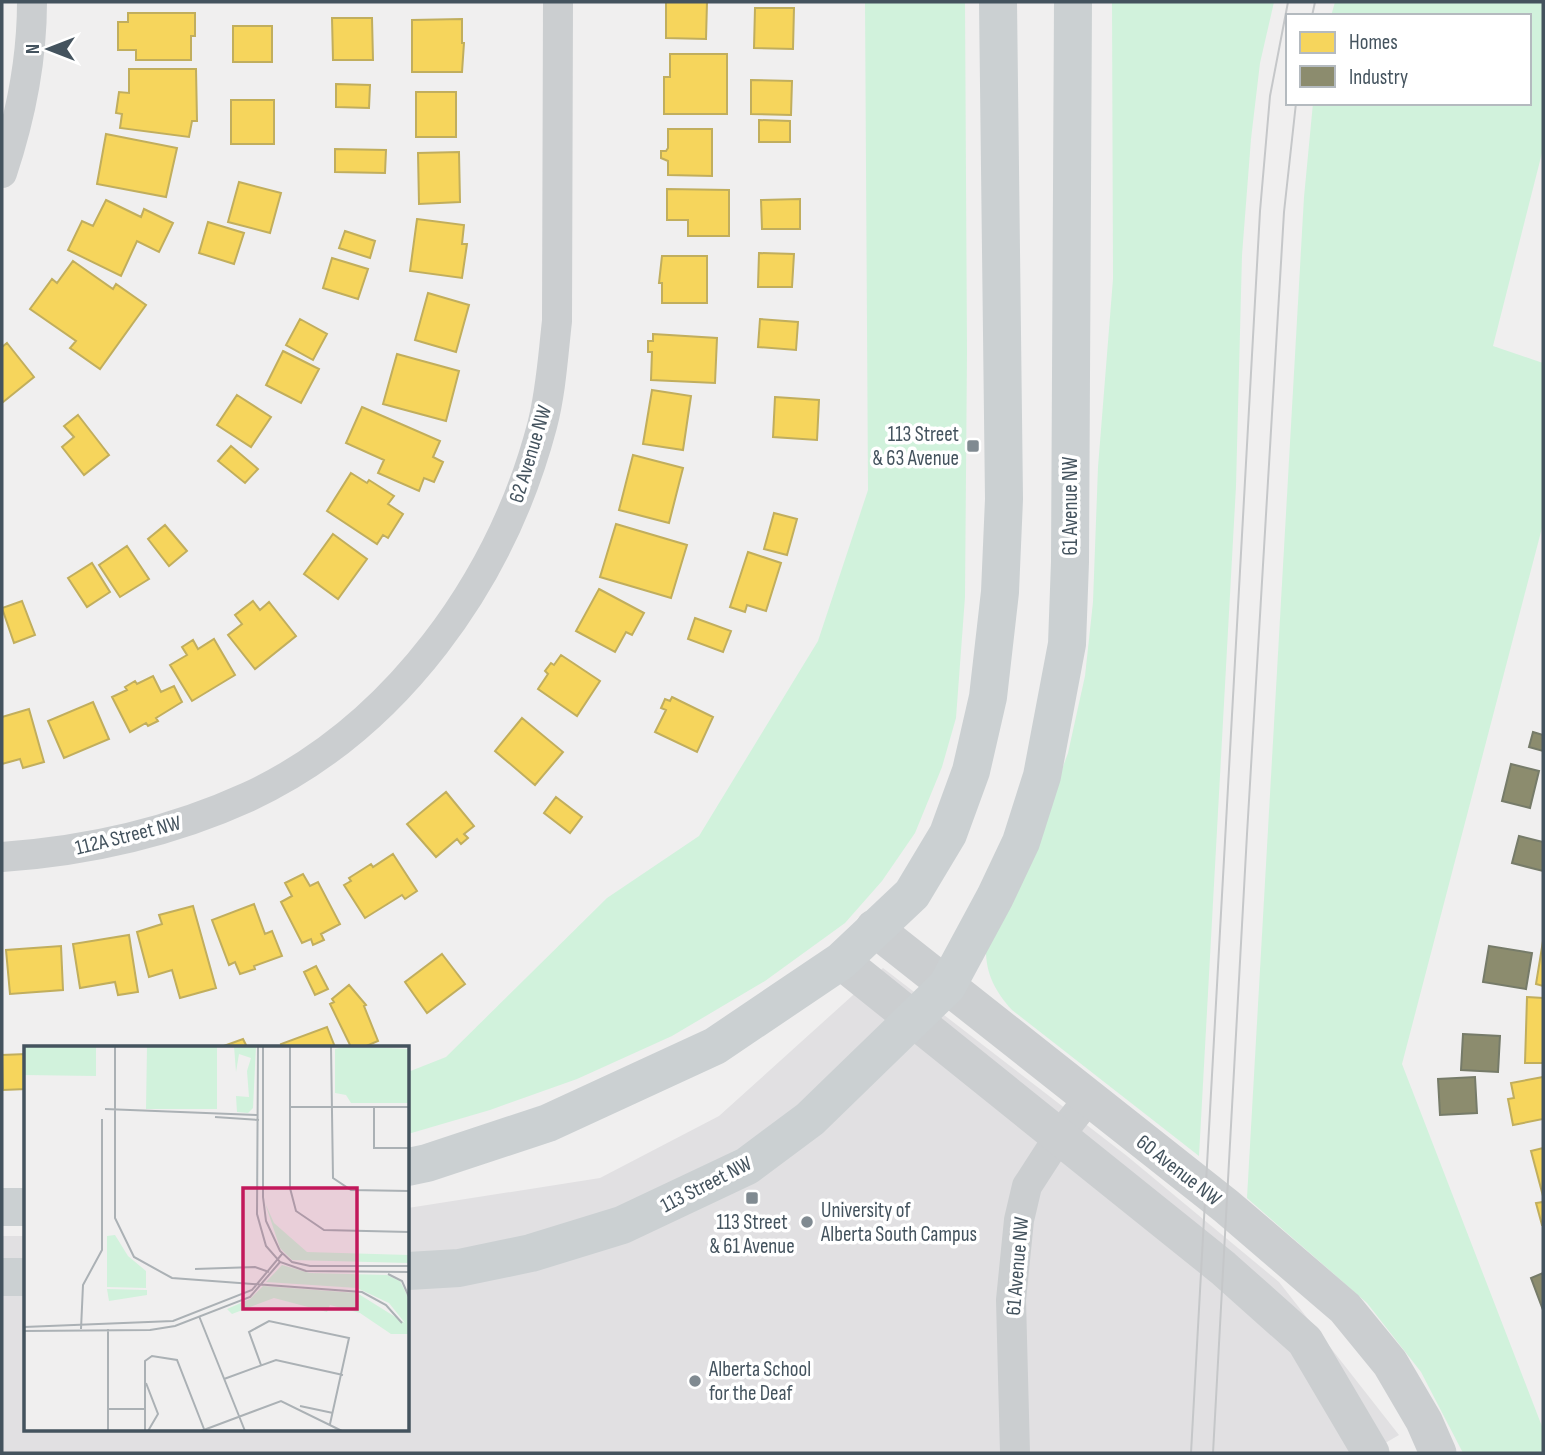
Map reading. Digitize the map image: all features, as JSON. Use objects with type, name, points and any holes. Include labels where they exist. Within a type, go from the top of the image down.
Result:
[{"type":"main road","points":[[410,1166],[548,1123],[715,1046],[841,961],[912,894],[948,834],[971,771],[988,697],[1000,592],[1004,499],[998,2]]},
{"type":"main road","name":"61 Avenue NW","points":[[947,986],[1021,842],[1042,776],[1067,644],[1070,562],[1073,2]]},
{"type":"main road","name":"113 Street NW","points":[[410,1271],[459,1268],[531,1253],[622,1225],[747,1166],[810,1119],[947,986]]},
{"type":"main road","points":[[2,1207],[24,1207]]},
{"type":"main road","points":[[2,1277],[24,1277]]},
{"type":"street","points":[[2,173],[27,78],[32,2]]},
{"type":"street","name":"62 Avenue NW","points":[[250,796],[289,774],[360,722],[427,654],[486,568],[518,498],[542,424],[552,373],[557,321],[558,2]]},
{"type":"street","name":"112A Street NW","points":[[2,857],[86,848],[131,838],[172,827],[250,796]]},
{"type":"street","name":"60 Avenue NW","points":[[874,928],[1226,1206],[1345,1308],[1390,1363],[1424,1421],[1438,1453]]},
{"type":"street","points":[[841,961],[1060,1135],[1223,1268],[1306,1340],[1371,1453]]},
{"type":"street","name":"61 Avenue NW","points":[[1014,1453],[1011,1300],[1019,1220],[1027,1186],[1060,1135],[1089,1098]]},
{"type":"shaded area","name":"University of Alberta South Campus","points":[[883,968],[1127,1156],[1279,1282],[1399,1435],[1368,1453],[2,1453],[2,1236],[24,1236],[24,1430],[410,1430],[410,1208],[600,1178],[719,1116]]},
{"type":"green space","points":[[865,2],[965,2],[965,597],[956,718],[942,767],[915,833],[882,881],[845,923],[765,981],[672,1036],[577,1079],[490,1110],[410,1133],[410,1071],[446,1057],[607,898],[699,836],[818,641],[868,490]]},
{"type":"green space","points":[[1112,2],[1274,2],[1260,63],[1242,255],[1236,486],[1199,1156],[1012,1010],[992,981],[986,956],[986,946],[1037,837],[1068,753],[1085,676],[1093,602],[1098,467],[1113,279]]},
{"type":"green space","points":[[1335,2],[1543,2],[1543,149],[1493,346],[1543,363],[1543,524],[1402,1064],[1543,1429],[1543,1453],[1463,1453],[1421,1372],[1367,1303],[1247,1198],[1304,197],[1313,105],[1531,105],[1531,14],[1332,14]]},
{"type":"building: Homes","points":[[666,2],[707,2],[706,39],[666,38]]},
{"type":"building: Homes","points":[[755,8],[794,8],[793,49],[754,48]]},
{"type":"building: Homes","points":[[128,13],[195,13],[191,60],[136,60],[136,50],[118,50],[118,22],[128,22]]},
{"type":"building: Homes","points":[[332,18],[372,18],[373,60],[333,60]]},
{"type":"building: Homes","points":[[462,19],[462,72],[412,72],[412,20]]},
{"type":"building: Homes","points":[[233,26],[272,26],[272,62],[233,62]]},
{"type":"building: Homes","points":[[670,54],[727,54],[727,114],[664,114],[664,77],[670,77]]},
{"type":"building: Homes","points":[[129,69],[196,69],[197,121],[192,121],[189,137],[120,128],[122,114],[116,113],[119,92],[129,93]]},
{"type":"building: Homes","points":[[751,80],[792,81],[791,115],[751,114]]},
{"type":"building: Homes","points":[[336,84],[370,85],[369,108],[336,107]]},
{"type":"building: Homes","points":[[416,92],[456,92],[456,137],[416,137]]},
{"type":"building: Homes","points":[[231,100],[274,100],[274,144],[231,144]]},
{"type":"building: Homes","points":[[759,120],[790,121],[790,142],[759,142]]},
{"type":"building: Homes","points":[[668,129],[712,129],[712,176],[668,175],[668,161],[661,158],[661,151],[668,148]]},
{"type":"building: Homes","points":[[106,134],[177,148],[166,197],[97,184]]},
{"type":"building: Homes","points":[[335,149],[386,150],[385,173],[335,172]]},
{"type":"building: Homes","points":[[459,152],[460,202],[419,204],[418,153]]},
{"type":"building: Homes","points":[[239,182],[281,193],[270,233],[228,222]]},
{"type":"building: Homes","points":[[667,189],[729,190],[729,236],[688,236],[688,220],[667,220]]},
{"type":"building: Homes","points":[[800,199],[800,229],[762,229],[761,200]]},
{"type":"building: Homes","points":[[106,200],[141,217],[144,209],[173,223],[159,252],[137,241],[121,276],[68,250],[82,221],[93,226]]},
{"type":"building: Homes","points":[[417,219],[464,225],[462,244],[467,244],[462,278],[410,271]]},
{"type":"building: Homes","points":[[208,222],[244,233],[234,264],[199,253]]},
{"type":"building: Homes","points":[[345,231],[375,241],[370,258],[339,248]]},
{"type":"building: Homes","points":[[759,253],[794,254],[792,287],[758,287]]},
{"type":"building: Homes","points":[[662,256],[707,256],[707,303],[662,303],[662,283],[659,283]]},
{"type":"building: Homes","points":[[332,258],[368,269],[358,299],[323,288]]},
{"type":"building: Homes","points":[[73,261],[113,289],[116,284],[146,305],[100,369],[70,348],[76,341],[30,309],[52,279],[57,283]]},
{"type":"building: Homes","points":[[428,293],[469,305],[456,352],[415,340]]},
{"type":"building: Homes","points":[[300,319],[327,334],[313,360],[286,345]]},
{"type":"building: Homes","points":[[760,319],[798,322],[796,350],[758,347]]},
{"type":"building: Homes","points":[[653,334],[717,338],[715,383],[651,380],[652,352],[648,352],[648,341],[653,341]]},
{"type":"building: Homes","points":[[7,343],[34,377],[2,403],[2,347]]},
{"type":"building: Homes","points":[[283,351],[319,369],[301,403],[266,385]]},
{"type":"building: Homes","points":[[397,354],[459,371],[446,421],[383,404]]},
{"type":"building: Homes","points":[[652,390],[691,396],[683,450],[643,444]]},
{"type":"building: Homes","points":[[237,395],[271,417],[251,447],[217,425]]},
{"type":"building: Homes","points":[[775,397],[819,400],[817,440],[773,437]]},
{"type":"building: Homes","points":[[362,407],[440,441],[433,457],[443,462],[434,482],[424,478],[419,491],[378,473],[384,460],[346,443]]},
{"type":"building: Homes","points":[[78,415],[109,455],[84,475],[62,447],[74,437],[64,426]]},
{"type":"building: Homes","points":[[231,446],[258,469],[245,483],[218,461]]},
{"type":"building: Homes","points":[[633,455],[683,468],[669,523],[619,510]]},
{"type":"building: Homes","points":[[351,473],[367,483],[369,480],[394,496],[388,504],[403,514],[388,538],[383,535],[377,544],[327,511]]},
{"type":"building: Homes","points":[[774,513],[797,519],[787,555],[764,549]]},
{"type":"building: Homes","points":[[616,524],[687,545],[671,598],[600,577]]},
{"type":"building: Homes","points":[[165,525],[187,551],[169,566],[148,539]]},
{"type":"building: Homes","points":[[333,534],[367,559],[338,599],[304,574]]},
{"type":"building: Homes","points":[[127,546],[149,579],[120,597],[99,565]]},
{"type":"building: Homes","points":[[748,552],[781,563],[766,611],[747,605],[745,612],[730,607]]},
{"type":"building: Homes","points":[[92,563],[110,592],[87,607],[68,578]]},
{"type":"building: Homes","points":[[599,589],[644,613],[632,635],[626,632],[615,652],[576,631]]},
{"type":"building: Homes","points":[[22,601],[35,635],[14,643],[2,608]]},
{"type":"building: Homes","points":[[253,601],[260,610],[269,602],[296,636],[255,669],[228,635],[242,624],[235,615]]},
{"type":"building: Homes","points":[[695,618],[731,631],[723,652],[688,639]]},
{"type":"building: Homes","points":[[214,639],[235,675],[192,701],[170,665],[187,655],[182,647],[193,640],[198,649]]},
{"type":"building: Homes","points":[[561,655],[600,681],[577,716],[538,689],[548,674],[545,671],[551,663],[554,665]]},
{"type":"building: Homes","points":[[153,676],[161,692],[174,686],[182,702],[156,718],[158,721],[148,726],[146,723],[130,732],[112,697],[127,690],[125,687],[135,681],[137,684]]},
{"type":"building: Homes","points":[[672,697],[713,717],[697,752],[655,732],[666,710],[661,708],[665,699],[670,701]]},
{"type":"building: Homes","points":[[93,702],[109,739],[64,758],[48,721]]},
{"type":"building: Homes","points":[[29,709],[44,762],[23,768],[20,759],[2,764],[2,717]]},
{"type":"building: Homes","points":[[522,718],[563,752],[535,785],[495,751]]},
{"type":"building: Homes","points":[[446,792],[474,826],[464,834],[468,838],[461,844],[457,839],[436,857],[407,824]]},
{"type":"building: Homes","points":[[556,797],[582,817],[570,833],[544,813]]},
{"type":"building: Homes","points":[[393,854],[417,891],[405,899],[402,895],[365,918],[344,885],[351,881],[349,878],[371,864],[373,867]]},
{"type":"building: Homes","points":[[303,874],[310,886],[318,882],[340,924],[321,934],[324,940],[313,945],[311,939],[302,943],[281,902],[292,896],[285,883]]},
{"type":"building: Homes","points":[[254,904],[265,934],[272,931],[282,956],[240,974],[235,962],[229,965],[212,920]]},
{"type":"building: Homes","points":[[193,906],[216,988],[180,998],[172,970],[149,977],[137,932],[162,924],[159,915]]},
{"type":"building: Homes","points":[[129,935],[138,992],[118,995],[115,982],[80,988],[73,944]]},
{"type":"building: Homes","points":[[1543,941],[1543,986],[1536,984]]},
{"type":"building: Homes","points":[[61,946],[63,990],[10,994],[6,950]]},
{"type":"building: Homes","points":[[442,954],[465,984],[427,1013],[405,982]]},
{"type":"building: Homes","points":[[316,966],[328,989],[315,995],[304,972]]},
{"type":"building: Homes","points":[[349,985],[366,1005],[364,1006],[378,1041],[366,1046],[351,1046],[330,1004],[334,1002],[332,999]]},
{"type":"building: Homes","points":[[1527,997],[1543,998],[1543,1063],[1525,1063]]},
{"type":"building: Homes","points":[[327,1027],[335,1046],[282,1046],[281,1044]]},
{"type":"building: Homes","points":[[243,1039],[246,1046],[224,1046]]},
{"type":"building: Homes","points":[[24,1054],[24,1089],[3,1090],[2,1055]]},
{"type":"building: Homes","points":[[1543,1077],[1543,1119],[1513,1125],[1508,1099],[1514,1098],[1511,1083]]},
{"type":"building: Homes","points":[[1543,1148],[1543,1196],[1531,1151]]},
{"type":"building: Homes","points":[[1543,1202],[1543,1225],[1542,1225],[1536,1203]]},
{"type":"building: Industry","points":[[1533,732],[1543,735],[1543,751],[1529,747]]},
{"type":"building: Industry","points":[[1511,764],[1539,771],[1530,808],[1502,801]]},
{"type":"building: Industry","points":[[1519,836],[1543,842],[1543,871],[1512,863]]},
{"type":"building: Industry","points":[[1489,946],[1532,953],[1526,989],[1483,982]]},
{"type":"building: Industry","points":[[1463,1034],[1500,1036],[1498,1072],[1461,1070]]},
{"type":"building: Industry","points":[[1475,1077],[1477,1113],[1440,1115],[1438,1079]]},
{"type":"building: Industry","points":[[1543,1273],[1543,1310],[1531,1278]]},
{"type":"tram line","points":[[1191,1453],[1260,211],[1270,96],[1288,2]]},
{"type":"tram line","points":[[1312,14],[1315,2]]},
{"type":"tram line","points":[[1213,1453],[1284,212],[1296,105]]},
{"type":"place","name":"113 Street & 63 Avenue","points":[[973,446]]},
{"type":"place","name":"113 Street & 61 Avenue","points":[[752,1198]]},
{"type":"place","name":"University of Alberta South Campus","points":[[807,1222]]},
{"type":"place","name":"Alberta School for the Deaf","points":[[695,1381]]}]
